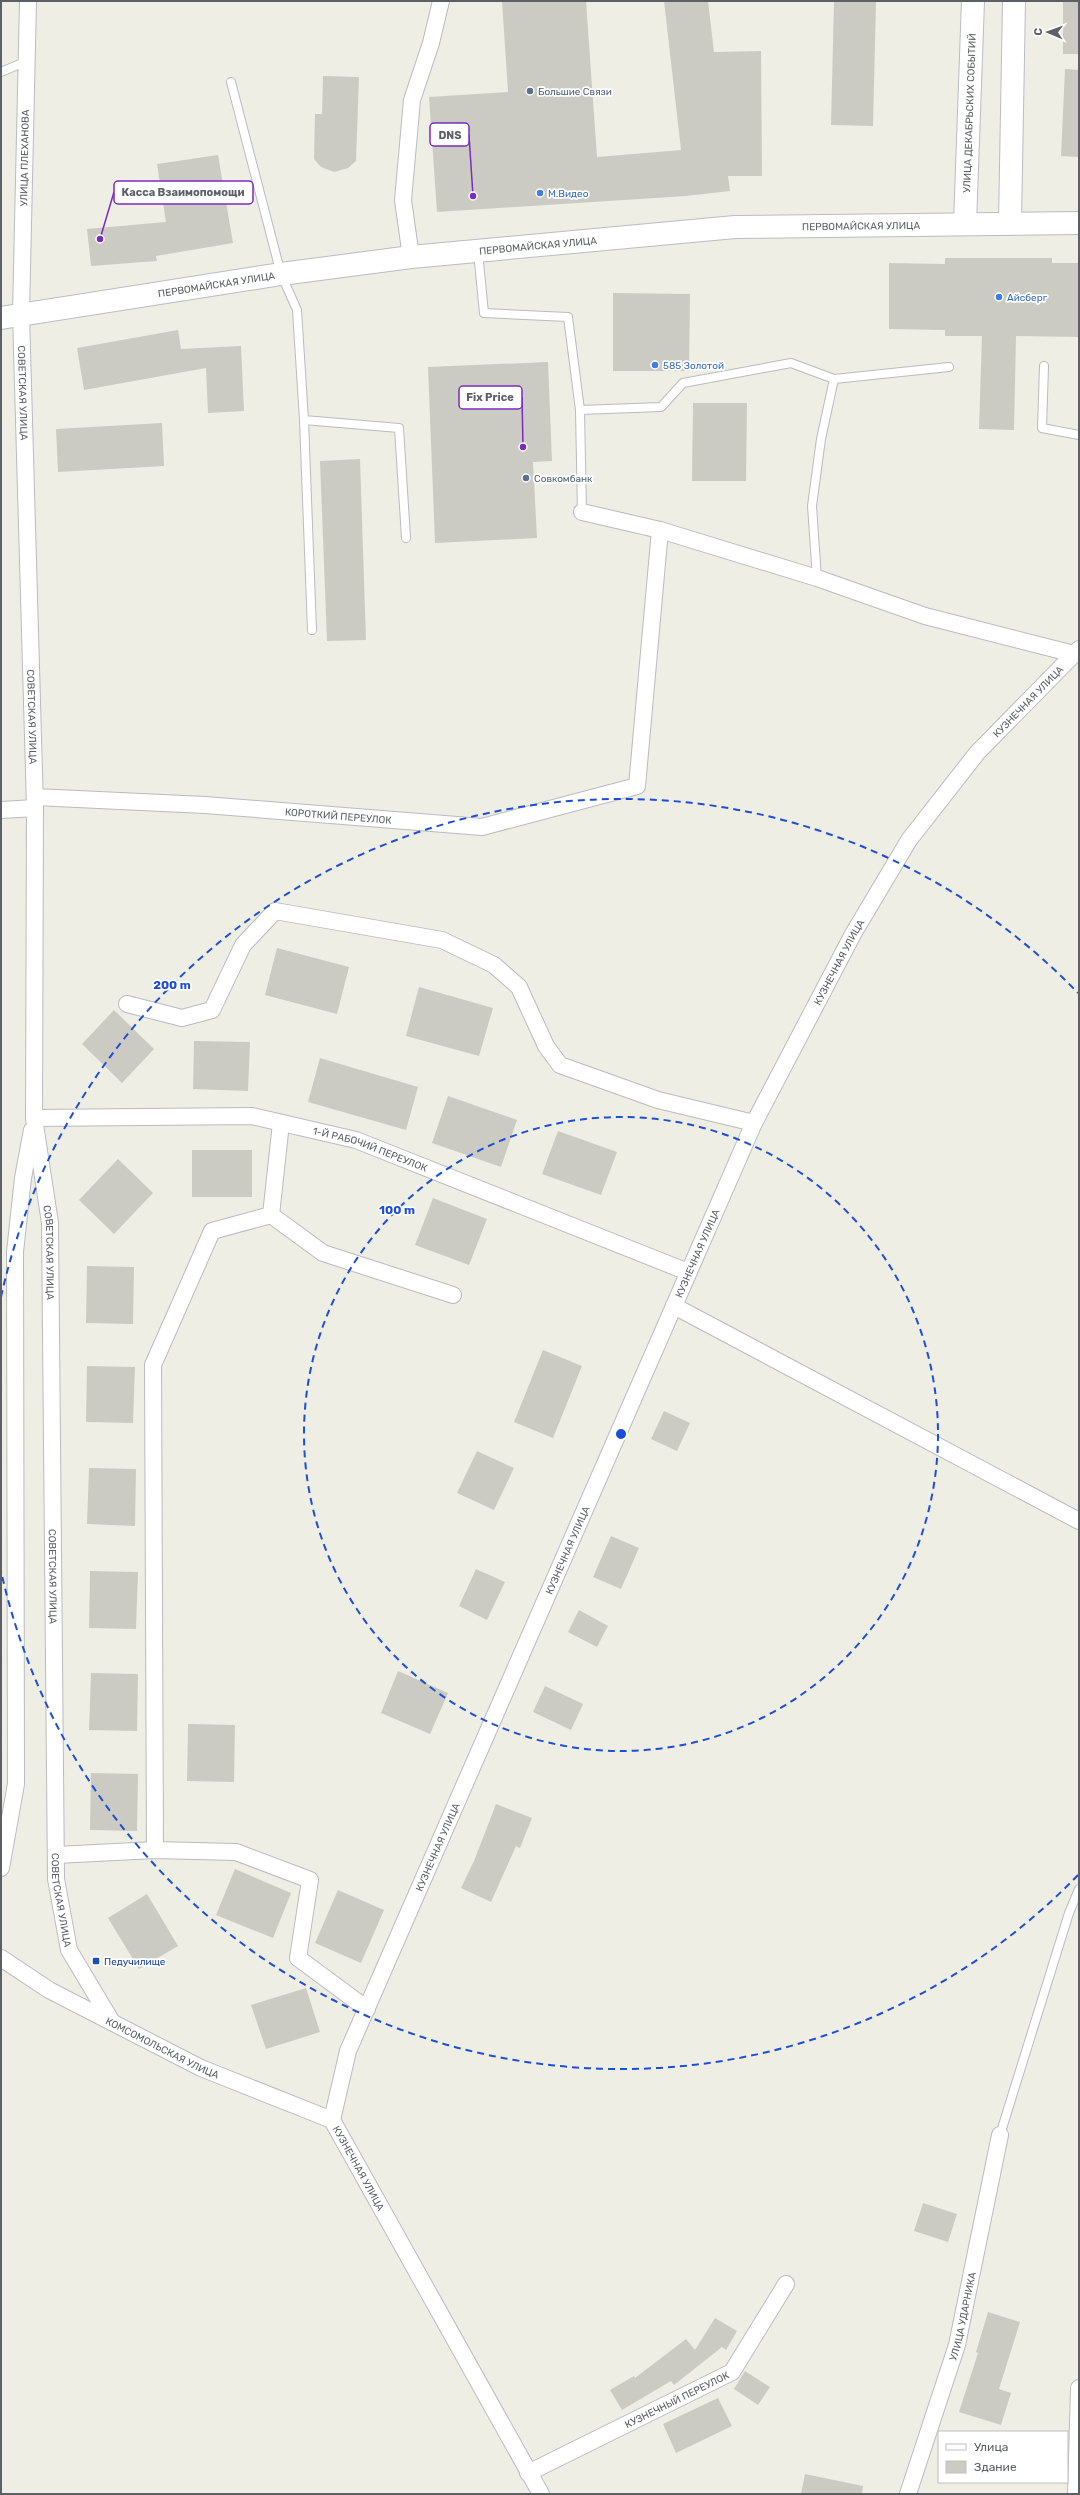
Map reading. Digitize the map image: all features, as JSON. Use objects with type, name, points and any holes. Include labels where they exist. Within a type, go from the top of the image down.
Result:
[{"type":"main road","name":"УЛИЦА ДЕКАБРЬСКИХ СОБЫТИЙ","points":[[965,224],[973,1]]},
{"type":"main road","points":[[1010,222],[1014,1]]},
{"type":"main road","name":"ПЕРВОМАЙСКАЯ УЛИЦА","points":[[11,316],[281,274],[411,257],[735,227],[1010,222],[1079,223]]},
{"type":"street","name":"УЛИЦА ПЛЕХАНОВА","points":[[11,316],[27,61],[28,1]]},
{"type":"street","points":[[411,257],[403,200],[412,100],[431,43],[441,1]]},
{"type":"street","name":"СОВЕТСКАЯ УЛИЦА","points":[[11,316],[35,802],[34,1118],[50,1223],[56,1879],[69,1950],[112,2022]]},
{"type":"street","points":[[582,512],[660,530],[817,578],[925,616],[1077,651]]},
{"type":"street","name":"КОРОТКИЙ ПЕРЕУЛОК","points":[[1,810],[35,802],[206,805],[482,827],[637,786],[660,530]]},
{"type":"street","name":"КУЗНЕЧНАЯ УЛИЦА","points":[[541,2494],[332,2120],[348,2051],[754,1123],[853,934],[909,840],[977,753],[1077,651]]},
{"type":"street","points":[[128,1004],[182,1018],[212,1010],[243,945],[275,911],[442,940],[494,965],[519,987],[546,1046],[560,1065],[658,1100],[754,1123]]},
{"type":"street","name":"1-Й РАБОЧИЙ ПЕРЕУЛОК","points":[[34,1118],[252,1116],[356,1140],[688,1272]]},
{"type":"street","name":"СОВЕТСКАЯ УЛИЦА","points":[[1,1868],[16,1784],[14,1252],[23,1178],[34,1118]]},
{"type":"street","points":[[271,1215],[281,1123]]},
{"type":"street","points":[[271,1215],[323,1253],[453,1295]]},
{"type":"street","points":[[155,1850],[153,1365],[212,1231],[271,1215]]},
{"type":"street","points":[[674,1306],[1079,1521]]},
{"type":"street","points":[[56,1855],[155,1850],[236,1852],[310,1880],[298,1958],[367,2009]]},
{"type":"street","name":"КОМСОМОЛЬСКАЯ УЛИЦА","points":[[1,1958],[49,1990],[201,2068],[332,2120]]},
{"type":"street","name":"УЛИЦА УДАРНИКА","points":[[908,2494],[957,2345],[1000,2135]]},
{"type":"street","name":"КУЗНЕЧНЫЙ ПЕРЕУЛОК","points":[[528,2473],[732,2372],[786,2284]]},
{"type":"street","points":[[1076,2494],[1079,2388]]},
{"type":"lane","points":[[1,72],[27,61]]},
{"type":"lane","points":[[231,82],[281,274],[297,310],[304,420],[312,630]]},
{"type":"lane","points":[[478,251],[484,313],[568,317],[580,410],[582,512]]},
{"type":"lane","points":[[580,410],[661,407],[683,383],[790,363],[834,379],[949,367]]},
{"type":"lane","points":[[1044,366],[1042,428],[1079,435]]},
{"type":"lane","points":[[817,578],[812,506],[821,439],[834,379]]},
{"type":"lane","points":[[304,420],[399,428],[406,538]]},
{"type":"lane","points":[[1000,2135],[1069,1913],[1079,1890]]},
{"type":"building","points":[[502,1],[586,1],[597,157],[681,150],[664,1],[708,1],[714,52],[761,51],[762,176],[728,176],[730,191],[686,196],[437,212],[429,97],[508,92]]},
{"type":"building","points":[[834,1],[876,1],[873,126],[831,125]]},
{"type":"building","points":[[1063,1],[1079,1],[1079,54],[1063,54]]},
{"type":"building","points":[[1065,69],[1079,70],[1079,157],[1061,156]]},
{"type":"building","points":[[323,76],[359,77],[356,161],[348,168],[334,172],[321,167],[314,159],[315,114],[322,114]]},
{"type":"building","points":[[218,155],[233,243],[156,256],[157,261],[91,266],[87,229],[166,222],[157,164]]},
{"type":"building","points":[[945,258],[1052,258],[1052,263],[1079,263],[1079,337],[1016,336],[1014,430],[979,429],[982,336],[945,336],[945,330],[889,329],[889,263],[945,264]]},
{"type":"building","points":[[613,293],[690,294],[689,371],[613,371]]},
{"type":"building","points":[[178,330],[181,349],[241,346],[244,411],[208,413],[206,368],[84,390],[77,348]]},
{"type":"building","points":[[548,362],[552,461],[533,462],[537,538],[435,543],[428,367]]},
{"type":"building","points":[[693,403],[747,403],[746,481],[692,481]]},
{"type":"building","points":[[162,423],[164,466],[58,472],[56,429]]},
{"type":"building","points":[[360,459],[366,640],[327,641],[320,461]]},
{"type":"building","points":[[277,948],[349,967],[337,1014],[265,995]]},
{"type":"building","points":[[419,987],[493,1008],[479,1056],[406,1036]]},
{"type":"building","points":[[114,1010],[154,1049],[122,1083],[82,1044]]},
{"type":"building","points":[[194,1041],[250,1042],[248,1091],[193,1089]]},
{"type":"building","points":[[320,1058],[418,1087],[406,1130],[308,1102]]},
{"type":"building","points":[[448,1096],[517,1120],[501,1167],[432,1143]]},
{"type":"building","points":[[558,1131],[617,1152],[601,1195],[542,1174]]},
{"type":"building","points":[[192,1150],[252,1150],[252,1197],[192,1197]]},
{"type":"building","points":[[118,1159],[153,1193],[114,1234],[79,1200]]},
{"type":"building","points":[[433,1198],[487,1219],[469,1265],[415,1245]]},
{"type":"building","points":[[87,1266],[134,1267],[133,1324],[86,1323]]},
{"type":"building","points":[[543,1350],[582,1366],[553,1438],[514,1422]]},
{"type":"building","points":[[87,1366],[135,1367],[133,1423],[86,1422]]},
{"type":"building","points":[[664,1411],[690,1423],[677,1451],[651,1439]]},
{"type":"building","points":[[477,1451],[514,1468],[494,1510],[457,1493]]},
{"type":"building","points":[[89,1468],[136,1469],[135,1526],[87,1524]]},
{"type":"building","points":[[611,1536],[639,1548],[621,1589],[593,1577]]},
{"type":"building","points":[[476,1569],[505,1582],[487,1620],[459,1606]]},
{"type":"building","points":[[90,1571],[138,1572],[136,1629],[89,1628]]},
{"type":"building","points":[[579,1610],[608,1626],[597,1647],[568,1632]]},
{"type":"building","points":[[398,1671],[448,1693],[430,1734],[381,1713]]},
{"type":"building","points":[[91,1673],[138,1674],[137,1731],[89,1730]]},
{"type":"building","points":[[545,1686],[583,1704],[571,1730],[533,1712]]},
{"type":"building","points":[[188,1724],[235,1725],[234,1782],[187,1781]]},
{"type":"building","points":[[91,1773],[138,1774],[137,1831],[90,1830]]},
{"type":"building","points":[[496,1804],[532,1818],[520,1848],[516,1846],[491,1902],[461,1888],[474,1861]]},
{"type":"building","points":[[235,1869],[291,1893],[273,1938],[216,1915]]},
{"type":"building","points":[[338,1890],[384,1910],[361,1963],[315,1943]]},
{"type":"building","points":[[147,1894],[178,1946],[139,1969],[108,1918]]},
{"type":"building","points":[[306,1988],[320,2032],[266,2049],[251,2005]]},
{"type":"building","points":[[923,2203],[957,2214],[948,2242],[914,2231]]},
{"type":"building","points":[[988,2312],[1020,2322],[999,2389],[1011,2393],[1001,2425],[959,2412],[978,2353],[976,2352]]},
{"type":"building","points":[[715,2318],[737,2331],[726,2350],[722,2347],[674,2385],[671,2381],[622,2410],[610,2390],[634,2376],[635,2378],[686,2339],[695,2350]]},
{"type":"building","points":[[745,2371],[770,2387],[758,2405],[734,2389]]},
{"type":"building","points":[[718,2398],[732,2426],[676,2453],[663,2424]]},
{"type":"building","points":[[805,2474],[863,2486],[862,2494],[801,2494]]},
{"type":"place","name":"Большие Связи","points":[[530,91]]},
{"type":"place","name":"М.Видео","points":[[540,193]]},
{"type":"place","name":"DNS","points":[[473,196]]},
{"type":"place","name":"Касса Взаимопомощи","points":[[100,239]]},
{"type":"place","name":"Айсберг","points":[[999,297]]},
{"type":"place","name":"585 Золотой","points":[[655,365]]},
{"type":"place","name":"Fix Price","points":[[523,447]]},
{"type":"place","name":"Совкомбанк","points":[[526,478]]},
{"type":"place","name":"Педучилище","points":[[96,1961]]}]
